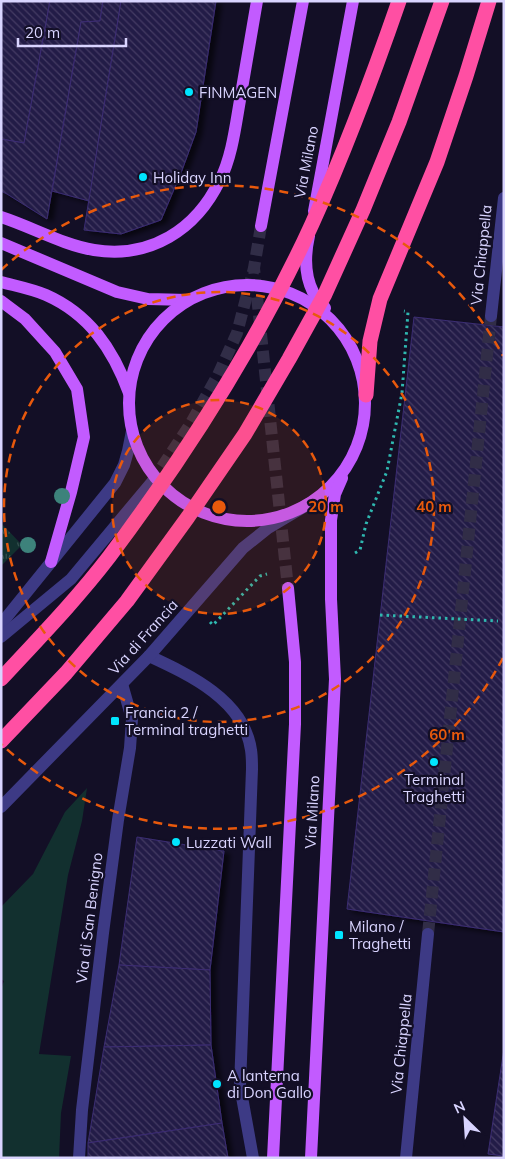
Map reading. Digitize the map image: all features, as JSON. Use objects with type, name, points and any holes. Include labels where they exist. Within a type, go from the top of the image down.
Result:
[{"type":"highway","points":[[1,679],[70,604],[108,558],[188,446],[238,365],[287,275],[318,210],[373,77],[399,1]]},
{"type":"highway","points":[[1,741],[66,673],[127,600],[188,517],[245,434],[325,294],[363,210],[399,122],[442,1]]},
{"type":"highway","points":[[366,395],[370,341],[380,299],[436,162],[466,76],[489,1]]},
{"type":"main road","points":[[1,217],[18,222],[69,244],[94,250],[118,252],[140,250],[166,240],[185,227],[205,206],[221,179],[232,144],[257,1]]},
{"type":"main road","points":[[261,226],[303,1]]},
{"type":"main road","name":"Via Milano","points":[[312,1158],[335,679],[331,599],[331,520],[335,494],[362,434],[366,395],[357,356],[313,292],[306,271],[307,249],[353,1]]},
{"type":"main road","points":[[1,243],[116,292],[148,300],[188,300],[228,286],[266,286],[304,298],[335,322]]},
{"type":"main road","points":[[1,282],[44,294],[66,305],[89,324],[107,346],[122,372],[129,393],[132,431],[147,466],[172,494],[206,514],[243,522],[281,516],[317,499],[345,470]]},
{"type":"main road","points":[[129,393],[138,356],[159,324],[188,300]]},
{"type":"main road","points":[[1,301],[25,319],[55,352],[77,389],[84,437],[51,562]]},
{"type":"main road","name":"Via Milano","points":[[274,1158],[295,724],[295,662],[288,588]]},
{"type":"street","name":"Via Chiappella","points":[[491,316],[504,198]]},
{"type":"street","points":[[1,624],[115,483],[124,465],[132,431]]},
{"type":"street","points":[[1,637],[71,579],[152,482]]},
{"type":"street","name":"Via di Francia","points":[[1,807],[149,656],[243,548],[268,528],[317,499]]},
{"type":"street","points":[[149,656],[177,669],[223,699],[236,714],[245,729],[251,749],[252,769],[240,1086],[253,1158]]},
{"type":"street","name":"Via di San Benigno","points":[[79,1158],[82,1110],[103,933],[130,748],[132,719],[122,684]]},
{"type":"street","name":"Via Chiappella","points":[[406,1158],[428,934]]},
{"type":"path","points":[[354,554],[360,550],[366,524],[387,471],[402,392],[408,312]]},
{"type":"path","points":[[213,625],[260,576]]},
{"type":"path","points":[[380,615],[498,621]]},
{"type":"green space","points":[[1,523],[22,545],[1,566]]},
{"type":"green space","points":[[87,788],[82,821],[68,875],[39,1054],[71,1056],[61,1113],[59,1158],[1,1158],[1,989],[4,981],[1,979],[1,907],[33,874],[65,812]]},
{"type":"building","points":[[1,1],[50,1],[24,143],[1,139]]},
{"type":"building","points":[[50,1],[103,1],[100,21],[81,22],[47,219],[1,191],[1,139],[24,143]]},
{"type":"building","points":[[103,1],[121,1],[89,201],[52,191],[81,22],[100,21]]},
{"type":"building","points":[[121,1],[216,1],[196,132],[181,173],[161,220],[121,234],[84,230]]},
{"type":"building","name":"Terminal Traghetti","points":[[414,317],[504,327],[504,932],[347,909]]},
{"type":"building","points":[[137,837],[224,851],[210,970],[119,965]]},
{"type":"building","points":[[119,965],[210,970],[211,1045],[104,1047]]},
{"type":"building","points":[[211,1045],[222,1123],[88,1143],[104,1047]]},
{"type":"building","points":[[504,1049],[504,1156],[488,1154]]},
{"type":"building","points":[[222,1123],[228,1158],[88,1158],[88,1143]]},
{"type":"tunnel","points":[[261,226],[254,268],[288,588]]},
{"type":"tunnel","points":[[152,482],[191,423],[218,375],[237,333],[254,268]]},
{"type":"tunnel","points":[[428,934],[491,316]]},
{"type":"place","name":"FINMAGEN","points":[[189,92]]},
{"type":"place","name":"Holiday Inn","points":[[143,177]]},
{"type":"place","name":"Francia 2 / Terminal traghetti","points":[[115,721]]},
{"type":"place","name":"Terminal Traghetti","points":[[434,762]]},
{"type":"place","name":"Luzzati Wall","points":[[176,842]]},
{"type":"place","name":"Milano / Traghetti","points":[[339,935]]},
{"type":"place","name":"A lanterna di Don Gallo","points":[[217,1084]]}]
